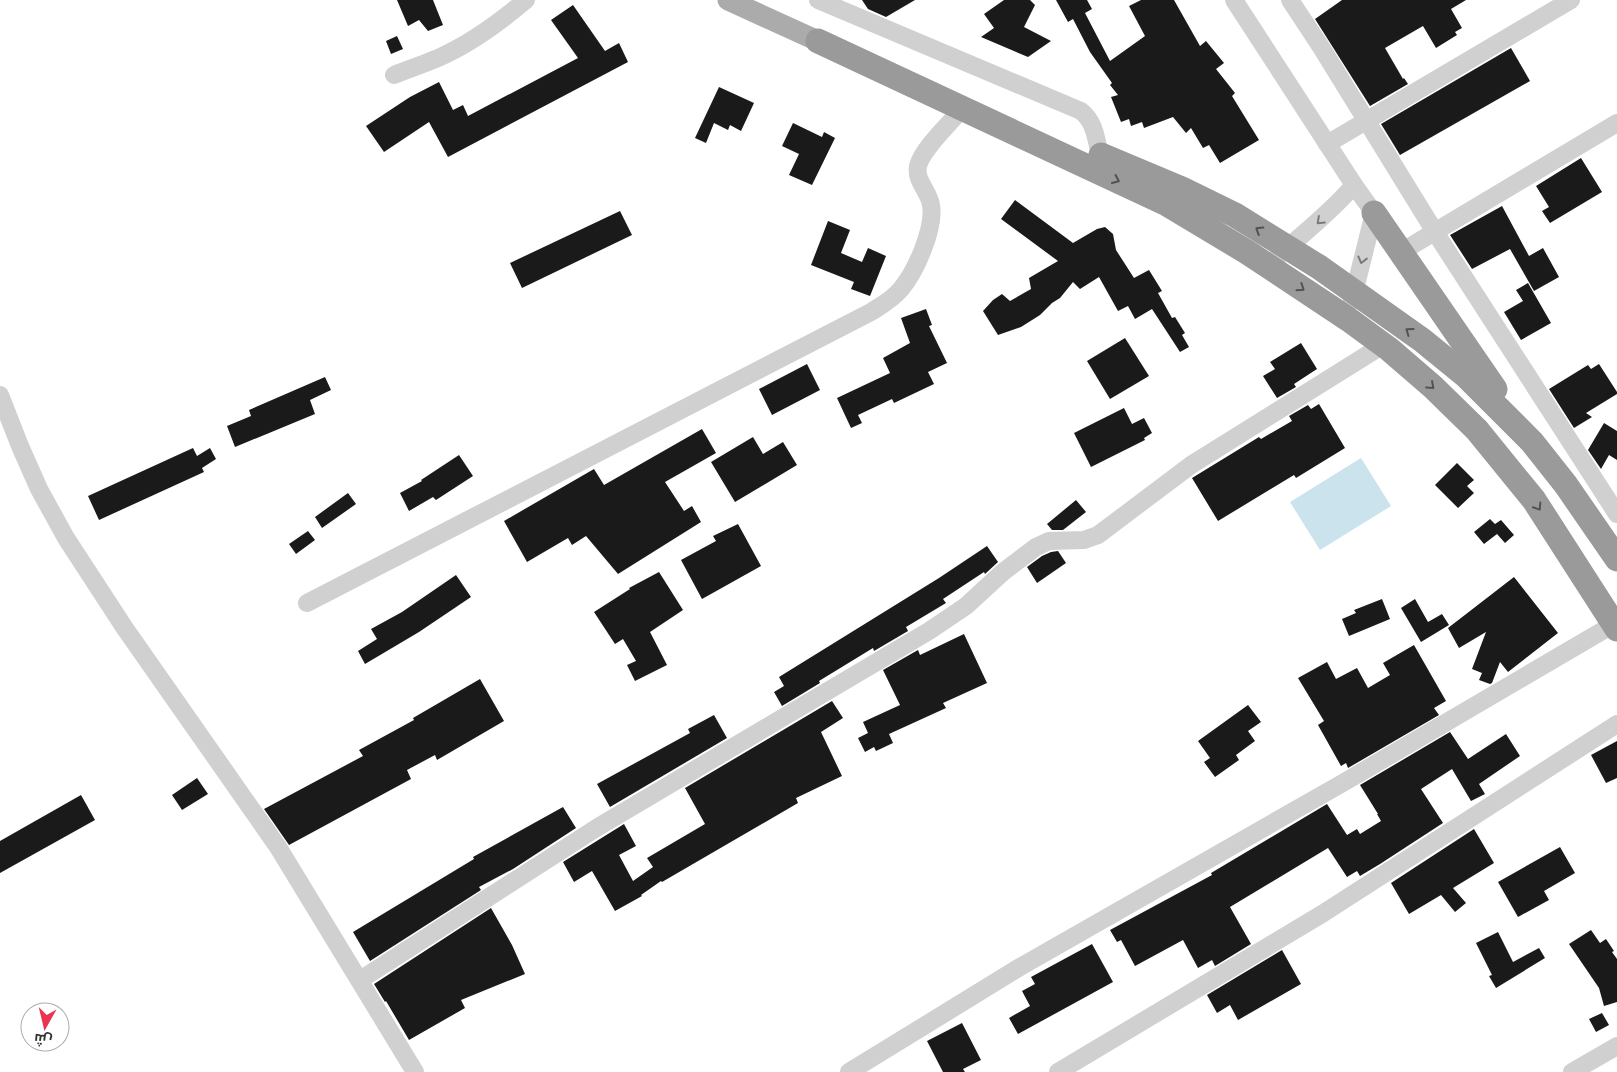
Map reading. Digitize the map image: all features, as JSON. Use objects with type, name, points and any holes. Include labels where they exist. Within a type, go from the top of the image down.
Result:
[{"type":"highway","points":[[818,41],[1167,204],[1247,252],[1348,319],[1383,345],[1433,387],[1477,430],[1534,500],[1615,626]]},
{"type":"highway","points":[[818,41],[1182,189],[1234,215],[1354,291],[1422,340],[1465,375],[1532,442]]},
{"type":"highway","points":[[1374,213],[1532,442],[1566,484],[1617,559]]},
{"type":"main road","points":[[728,0],[818,41]]},
{"type":"street","points":[[394,75],[438,58],[470,40],[509,14],[526,0]]},
{"type":"street","points":[[818,0],[1081,111],[1088,116],[1092,124],[1100,155]]},
{"type":"street","points":[[1234,0],[1374,213],[1348,319]]},
{"type":"street","points":[[1290,0],[1435,232],[1617,514]]},
{"type":"street","points":[[1327,144],[1571,0]]},
{"type":"street","points":[[307,603],[889,301],[901,289],[912,272],[927,237],[932,212],[931,202],[919,179],[919,164],[924,153],[962,109]]},
{"type":"street","points":[[1401,252],[1617,123]]},
{"type":"street","points":[[1268,266],[1320,221],[1354,185]]},
{"type":"street","points":[[360,980],[598,827],[929,631],[966,606],[1003,572],[1036,547],[1049,541],[1084,540],[1098,535],[1191,464],[1383,345]]},
{"type":"street","points":[[0,395],[39,489],[66,538],[124,627],[278,846],[415,1072]]},
{"type":"street","points":[[849,1072],[1020,966],[1615,626]]},
{"type":"street","points":[[1058,1072],[1322,914],[1617,724]]},
{"type":"street","points":[[1572,1072],[1617,1046]]},
{"type":"water","points":[[1361,458],[1391,506],[1320,550],[1290,502]]},
{"type":"building","points":[[397,0],[433,0],[443,25],[428,31],[419,20],[408,26]]},
{"type":"building","points":[[862,0],[915,0],[886,17],[868,9]]},
{"type":"building","points":[[1004,0],[1030,0],[1035,5],[1024,27],[1051,41],[1028,57],[981,37],[994,28],[984,14]]},
{"type":"building","points":[[1056,0],[1087,0],[1092,9],[1085,13],[1110,61],[1145,36],[1129,6],[1141,0],[1174,0],[1200,46],[1206,41],[1224,63],[1216,69],[1235,93],[1232,96],[1259,140],[1220,163],[1209,145],[1203,148],[1191,128],[1186,133],[1173,117],[1144,128],[1142,122],[1131,126],[1129,119],[1121,122],[1111,97],[1118,95],[1110,85],[1112,83],[1090,52],[1073,19],[1068,22]]},
{"type":"building","points":[[1342,0],[1466,0],[1451,9],[1462,28],[1455,32],[1457,35],[1436,48],[1423,26],[1385,48],[1403,79],[1408,84],[1370,106],[1315,19]]},
{"type":"building","points":[[573,5],[605,51],[619,43],[628,62],[448,157],[429,122],[384,152],[366,126],[410,97],[439,82],[453,110],[463,105],[468,116],[578,58],[551,20]]},
{"type":"building","points":[[397,36],[403,49],[391,54],[386,41]]},
{"type":"building","points":[[1511,48],[1530,81],[1400,155],[1381,124]]},
{"type":"building","points":[[719,87],[754,103],[741,131],[730,125],[728,130],[714,123],[706,143],[695,138]]},
{"type":"building","points":[[793,123],[822,137],[824,132],[835,138],[812,185],[789,175],[799,154],[782,146]]},
{"type":"building","points":[[1581,158],[1602,192],[1550,223],[1542,211],[1549,207],[1536,186]]},
{"type":"building","points":[[1015,200],[1073,243],[1097,229],[1105,227],[1113,234],[1116,250],[1134,278],[1149,270],[1162,291],[1158,293],[1172,318],[1175,317],[1185,333],[1182,335],[1189,347],[1180,352],[1152,309],[1135,319],[1128,306],[1118,311],[1099,277],[1080,289],[1073,282],[1060,298],[1040,315],[1021,327],[998,335],[983,311],[993,300],[1002,294],[1010,301],[1031,289],[1029,278],[1058,261],[1001,219]]},
{"type":"building","points":[[1502,206],[1529,256],[1543,248],[1559,277],[1534,291],[1510,249],[1472,269],[1450,235]]},
{"type":"building","points":[[620,211],[632,235],[522,288],[510,263]]},
{"type":"building","points":[[828,221],[850,230],[841,253],[862,262],[868,248],[886,256],[870,296],[851,289],[854,282],[811,265]]},
{"type":"building","points":[[1528,283],[1551,323],[1521,340],[1504,312],[1523,301],[1516,290]]},
{"type":"building","points":[[926,309],[932,325],[929,326],[947,363],[928,372],[934,384],[894,403],[892,399],[858,415],[862,423],[851,428],[837,398],[890,373],[883,358],[910,343],[901,318]]},
{"type":"building","points":[[1125,338],[1149,376],[1110,399],[1087,361]]},
{"type":"building","points":[[1301,343],[1317,369],[1294,384],[1296,387],[1277,398],[1263,376],[1275,369],[1270,362]]},
{"type":"building","points":[[807,364],[820,390],[772,415],[759,389]]},
{"type":"building","points":[[1599,364],[1617,394],[1586,413],[1592,417],[1574,428],[1549,389],[1588,365],[1591,369]]},
{"type":"building","points":[[325,377],[331,390],[310,400],[315,414],[235,447],[227,426],[251,416],[249,410]]},
{"type":"building","points":[[1319,404],[1345,448],[1296,478],[1294,475],[1218,521],[1192,478],[1259,437],[1261,439],[1292,421],[1289,416],[1308,405],[1311,409]]},
{"type":"building","points":[[1124,408],[1132,424],[1144,418],[1152,433],[1144,438],[1145,440],[1091,467],[1074,433]]},
{"type":"building","points":[[1604,423],[1617,431],[1617,460],[1609,455],[1601,469],[1588,450]]},
{"type":"building","points":[[702,429],[716,453],[665,482],[684,511],[692,506],[701,522],[618,574],[586,536],[572,545],[568,538],[527,562],[504,521],[594,469],[604,485]]},
{"type":"building","points":[[753,437],[763,454],[783,442],[797,465],[735,502],[711,462]]},
{"type":"building","points":[[193,448],[197,456],[210,448],[216,459],[202,468],[204,472],[99,520],[88,496]]},
{"type":"building","points":[[459,455],[473,476],[436,500],[433,497],[409,511],[400,493],[422,481]]},
{"type":"building","points":[[1457,463],[1474,480],[1467,486],[1474,493],[1458,508],[1435,485]]},
{"type":"building","points":[[348,493],[356,504],[322,528],[315,517]]},
{"type":"building","points":[[1076,500],[1086,512],[1063,530],[1052,530],[1047,524]]},
{"type":"building","points":[[1490,519],[1495,524],[1501,520],[1514,535],[1505,543],[1497,534],[1484,544],[1474,532]]},
{"type":"building","points":[[738,524],[761,566],[702,599],[681,560],[716,541],[713,536]]},
{"type":"building","points":[[308,531],[315,540],[296,554],[289,544]]},
{"type":"building","points":[[987,546],[998,562],[985,574],[984,572],[943,599],[946,603],[906,627],[908,631],[874,651],[873,648],[782,706],[774,692],[784,686],[779,677]]},
{"type":"building","points":[[1058,551],[1066,563],[1037,583],[1027,567],[1042,556]]},
{"type":"building","points":[[659,572],[683,610],[650,632],[667,665],[635,681],[627,665],[636,661],[623,639],[615,644],[594,612],[629,588]]},
{"type":"building","points":[[456,575],[471,597],[419,632],[365,664],[358,651],[377,639],[371,629],[402,612]]},
{"type":"building","points":[[1514,577],[1558,633],[1508,672],[1500,662],[1490,684],[1479,680],[1482,673],[1472,669],[1486,632],[1459,648],[1448,628]]},
{"type":"building","points":[[1382,599],[1390,619],[1349,636],[1342,619],[1356,613],[1354,610]]},
{"type":"building","points":[[1415,599],[1428,622],[1442,614],[1449,625],[1421,642],[1401,608]]},
{"type":"building","points":[[964,634],[987,683],[943,703],[946,708],[889,734],[893,743],[876,751],[874,747],[865,752],[858,738],[868,733],[863,722],[900,705],[883,670],[918,650],[920,655]]},
{"type":"building","points":[[1414,645],[1446,701],[1434,708],[1439,715],[1348,768],[1346,763],[1341,766],[1318,725],[1324,721],[1298,678],[1327,662],[1336,679],[1357,668],[1368,688],[1390,675],[1383,663]]},
{"type":"building","points":[[480,679],[504,721],[437,760],[435,755],[407,770],[411,779],[289,845],[264,809],[363,756],[359,750],[414,720],[413,718]]},
{"type":"building","points":[[832,701],[843,718],[821,732],[842,776],[796,798],[798,803],[661,881],[642,896],[615,911],[592,871],[574,882],[563,862],[624,824],[636,846],[619,855],[633,881],[653,867],[647,858],[705,824],[685,788]]},
{"type":"building","points":[[1248,705],[1261,722],[1248,731],[1255,741],[1236,755],[1239,760],[1215,777],[1204,762],[1210,758],[1198,741]]},
{"type":"building","points":[[714,715],[727,738],[610,807],[597,784],[690,733],[688,729]]},
{"type":"building","points":[[1450,732],[1468,759],[1506,734],[1520,756],[1479,784],[1485,794],[1471,801],[1452,769],[1421,789],[1443,823],[1380,864],[1360,876],[1357,871],[1347,877],[1328,848],[1230,907],[1251,944],[1215,966],[1212,960],[1198,968],[1183,940],[1135,966],[1121,940],[1117,942],[1110,930],[1212,875],[1211,873],[1327,804],[1347,835],[1357,829],[1360,834],[1381,821],[1360,785]]},
{"type":"building","points":[[1617,741],[1617,778],[1606,783],[1591,755]]},
{"type":"building","points":[[197,778],[208,794],[182,810],[172,795]]},
{"type":"building","points":[[81,795],[95,820],[0,873],[0,841]]},
{"type":"building","points":[[563,807],[576,828],[513,869],[479,887],[481,890],[370,961],[353,932],[474,859],[473,857]]},
{"type":"building","points":[[1474,829],[1494,863],[1453,888],[1466,903],[1455,912],[1441,895],[1409,914],[1391,883]]},
{"type":"building","points":[[1560,847],[1575,873],[1544,891],[1549,900],[1518,917],[1498,882]]},
{"type":"building","points":[[491,908],[512,945],[525,974],[461,1000],[465,1008],[409,1040],[374,984]]},
{"type":"building","points":[[1591,930],[1600,943],[1606,939],[1617,959],[1617,1002],[1604,1006],[1599,988],[1569,944]]},
{"type":"building","points":[[1498,932],[1513,962],[1539,948],[1545,958],[1496,988],[1489,976],[1492,975],[1476,943]]},
{"type":"building","points":[[1092,944],[1113,982],[1018,1034],[1009,1018],[1030,1006],[1022,991],[1035,984],[1031,977]]},
{"type":"building","points":[[1282,950],[1301,984],[1238,1020],[1230,1005],[1217,1013],[1207,995]]},
{"type":"building","points":[[1602,1013],[1609,1025],[1596,1032],[1589,1019]]},
{"type":"building","points":[[962,1023],[981,1060],[963,1069],[965,1072],[943,1072],[927,1041]]}]
